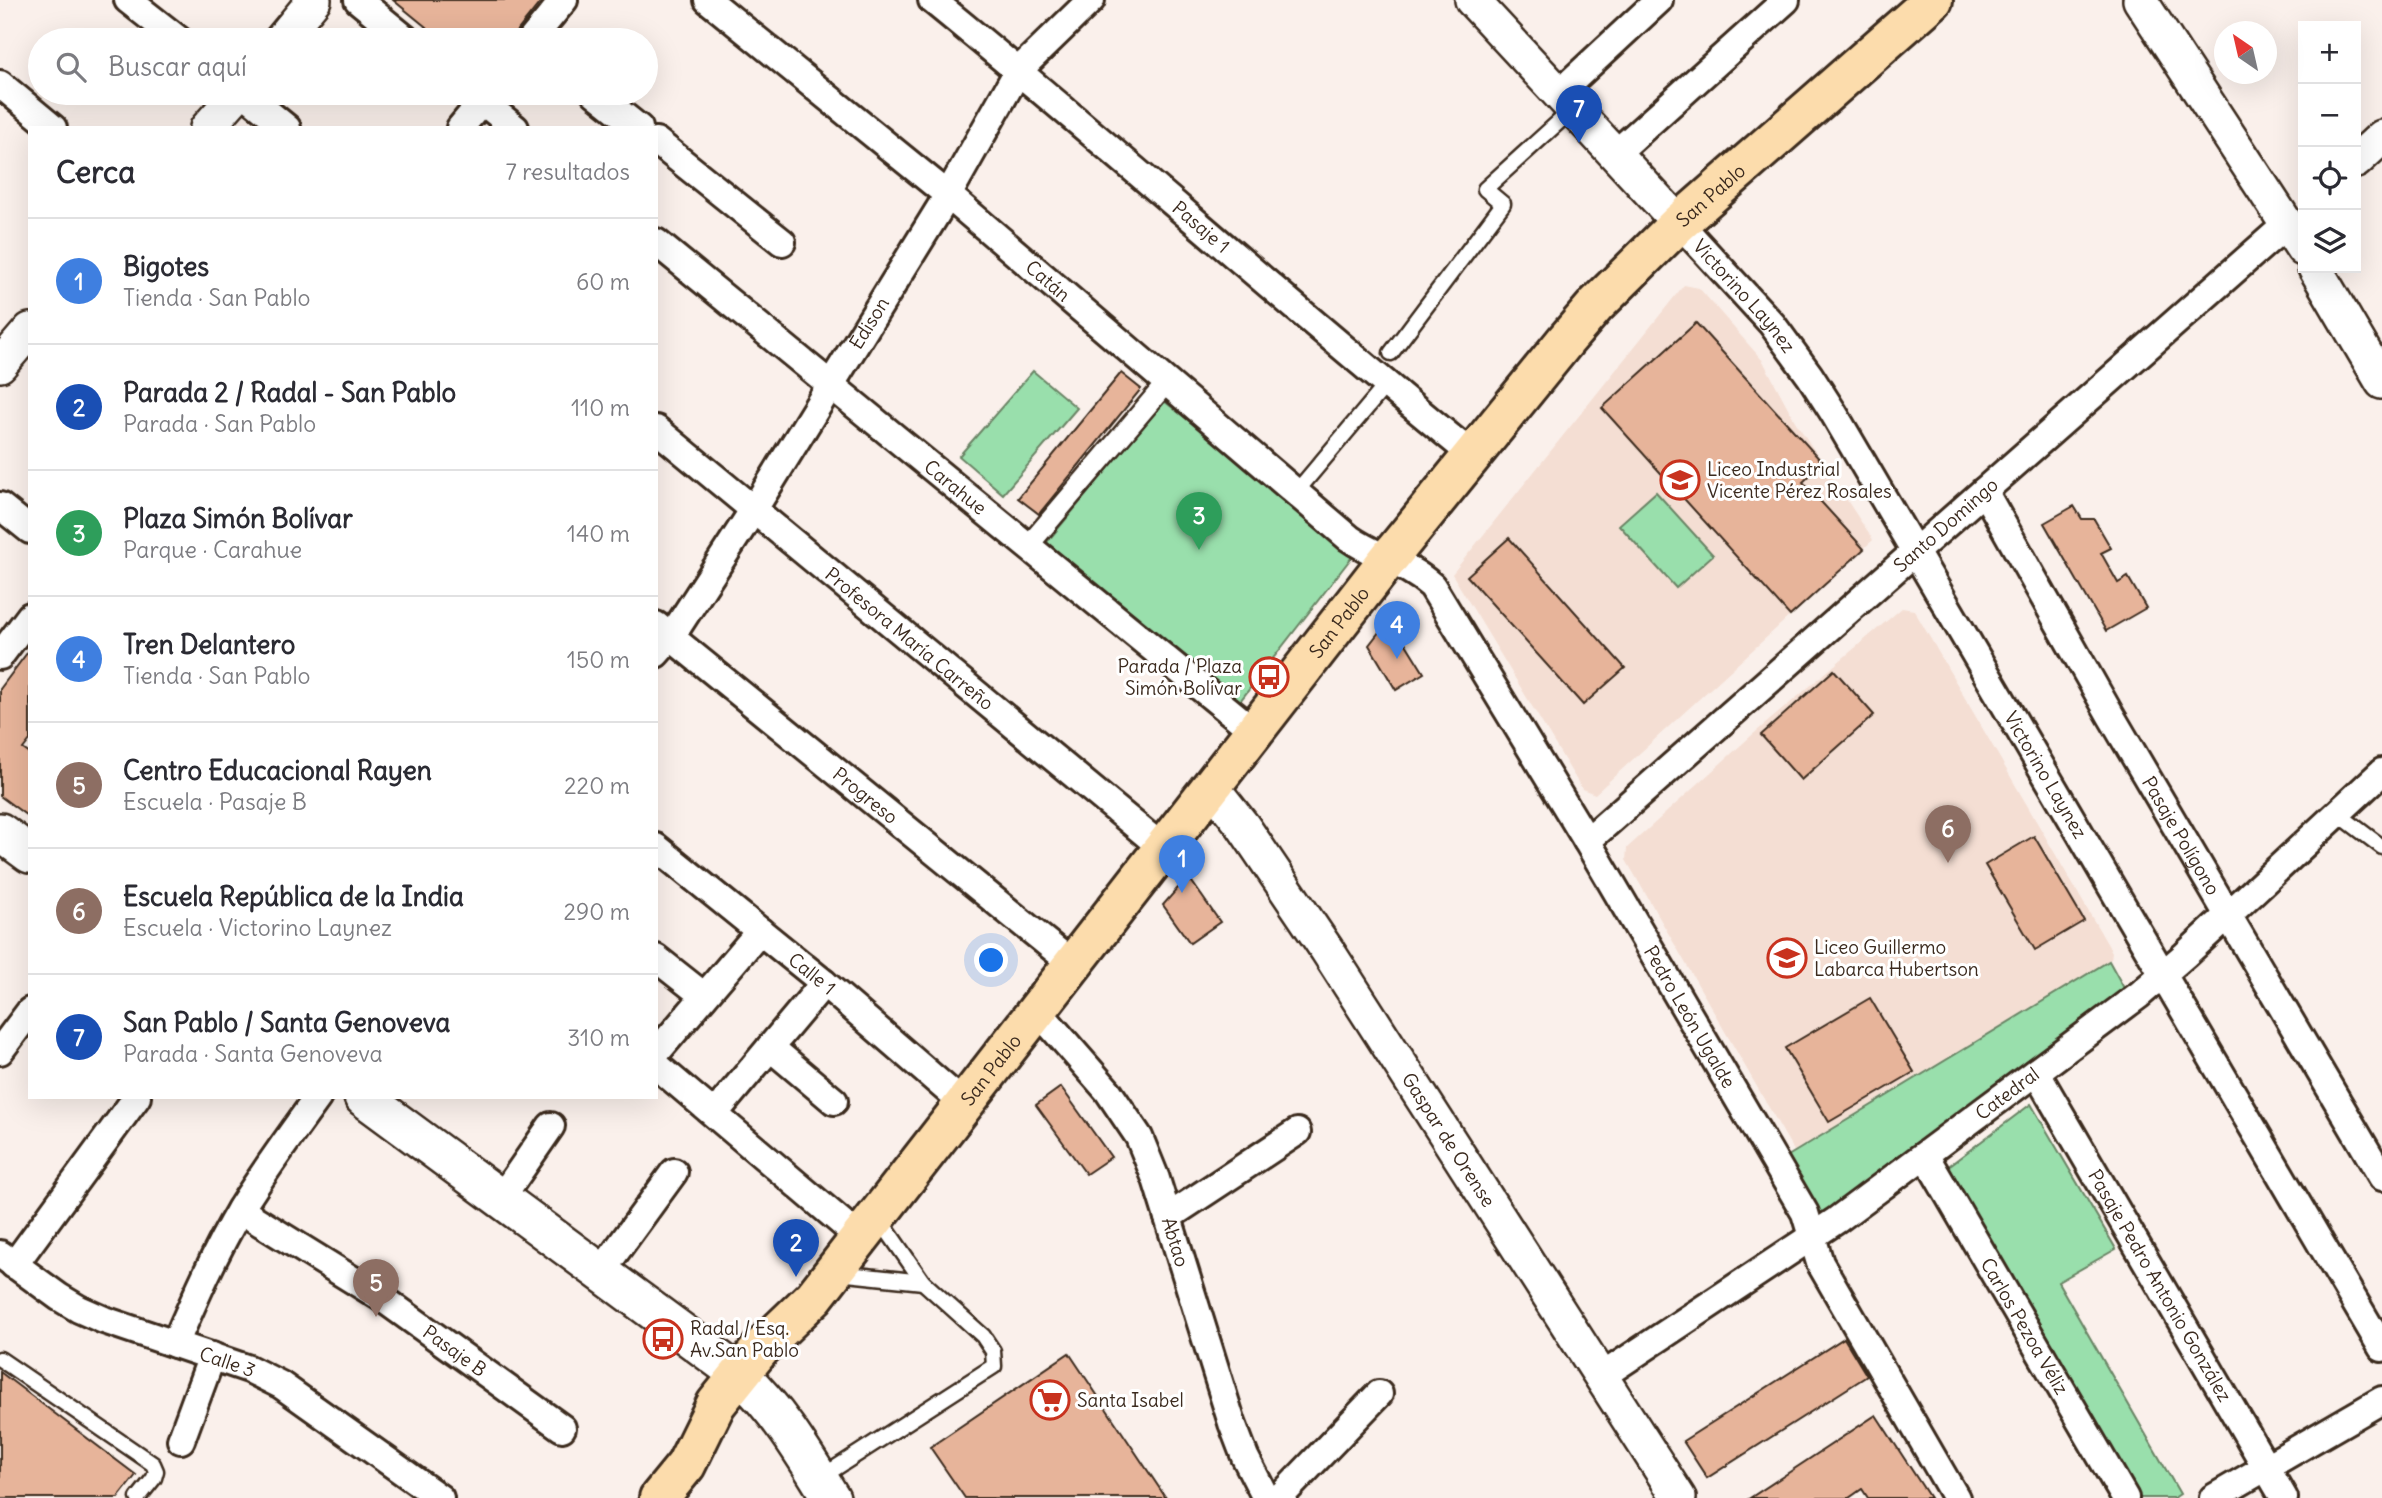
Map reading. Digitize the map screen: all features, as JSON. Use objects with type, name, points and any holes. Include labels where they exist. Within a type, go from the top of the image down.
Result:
[{"type":"main road","name":"San Pablo","points":[[659,1498],[685,1465],[716,1404],[749,1383],[761,1348],[823,1285],[1471,454],[1595,306],[1679,223],[1930,1]]},
{"type":"main road","points":[[0,832],[28,852]]},
{"type":"main road","points":[[366,1099],[749,1383],[778,1415],[825,1488]]},
{"type":"street","points":[[128,0],[164,28]]},
{"type":"street","points":[[291,28],[314,0]]},
{"type":"street","points":[[358,0],[392,28]]},
{"type":"street","points":[[541,28],[564,0]]},
{"type":"street","name":"Catán","points":[[708,0],[948,195],[1357,543],[1365,549],[1390,558]]},
{"type":"street","name":"Pasaje 1","points":[[932,0],[1471,454]]},
{"type":"street","name":"Edison","points":[[661,639],[754,509],[948,195],[1018,71],[1091,0]]},
{"type":"street","points":[[1472,0],[1679,223]]},
{"type":"street","points":[[1566,101],[1659,0]]},
{"type":"street","points":[[1615,153],[1786,0]]},
{"type":"street","points":[[2140,0],[2298,227]]},
{"type":"street","points":[[0,84],[51,126]]},
{"type":"street","points":[[209,126],[227,105]]},
{"type":"street","points":[[259,105],[285,126]]},
{"type":"street","points":[[461,126],[475,105]]},
{"type":"street","points":[[491,105],[513,126]]},
{"type":"street","points":[[610,105],[636,126]]},
{"type":"street","points":[[2361,156],[2382,137]]},
{"type":"street","points":[[658,143],[782,242]]},
{"type":"street","name":"Victorino Laynez","points":[[1679,223],[1772,324],[1792,349],[1833,412],[2382,1348]]},
{"type":"street","name":"Santo Domingo","points":[[1587,841],[1984,491],[2298,227]]},
{"type":"street","name":"Carahue","points":[[658,244],[1255,732]]},
{"type":"street","points":[[2318,273],[2382,382]]},
{"type":"street","points":[[1028,546],[1168,381]]},
{"type":"street","name":"Profesora María Carreño","points":[[658,431],[1164,849]]},
{"type":"street","name":"Pasaje Polígono","points":[[1984,491],[2111,716],[2382,1177]]},
{"type":"street","points":[[0,506],[28,528]]},
{"type":"street","name":"Pedro León Ugalde","points":[[1390,558],[1418,573],[1432,586],[1587,841],[1805,1213],[1820,1263],[1956,1498]]},
{"type":"street","points":[[0,656],[28,619]]},
{"type":"street","name":"Progreso","points":[[661,639],[1074,965]]},
{"type":"street","name":"Catedral","points":[[1602,1376],[1812,1237],[2036,1072],[2161,975],[2382,772]]},
{"type":"street","name":"Gaspar de Orense","points":[[1212,787],[1244,826],[1334,961],[1679,1498]]},
{"type":"street","name":"Calle 1","points":[[658,849],[824,983],[965,1105]]},
{"type":"street","points":[[658,1052],[760,931]]},
{"type":"street","points":[[658,960],[704,996]]},
{"type":"street","points":[[715,1113],[824,983]]},
{"type":"street","name":"Abtao","points":[[1038,1011],[1108,1091],[1139,1137],[1168,1217],[1232,1423],[1245,1457],[1266,1498]]},
{"type":"street","points":[[0,1051],[28,1014]]},
{"type":"street","points":[[770,1047],[834,1101]]},
{"type":"street","points":[[658,1067],[715,1113],[869,1227]]},
{"type":"street","name":"Pasaje Pedro Antonio González","points":[[2036,1072],[2284,1498]]},
{"type":"street","points":[[7,1259],[135,1099]]},
{"type":"street","points":[[175,1344],[216,1253],[240,1210],[317,1099]]},
{"type":"street","points":[[501,1198],[551,1126]]},
{"type":"street","points":[[1168,1217],[1297,1132]]},
{"type":"street","name":"Carlos Pezoa Véliz","points":[[1925,1155],[2125,1498]]},
{"type":"street","points":[[601,1272],[674,1172]]},
{"type":"street","name":"Pasaje B","points":[[240,1210],[382,1298],[562,1428]]},
{"type":"street","name":"Calle 3","points":[[7,1259],[79,1308],[104,1320],[249,1369],[281,1385],[440,1498]]},
{"type":"street","points":[[181,1440],[212,1356]]},
{"type":"street","points":[[1279,1498],[1380,1394]]},
{"type":"street","points":[[2213,1498],[2382,1400]]},
{"type":"lane","points":[[1391,354],[1503,204],[1485,189],[1566,101]]},
{"type":"lane","points":[[1297,491],[1386,385]]},
{"type":"lane","points":[[2337,813],[2382,847]]},
{"type":"lane","points":[[825,1488],[994,1366],[993,1351],[983,1336],[923,1282],[869,1227]]},
{"type":"lane","points":[[823,1285],[923,1282]]},
{"type":"lane","points":[[0,1359],[153,1464],[156,1471],[154,1478],[138,1498]]},
{"type":"shaded area","name":"Liceo Industrial Vicente Pérez Rosales","points":[[1684,285],[1699,288],[1763,361],[1795,421],[1873,540],[1595,794],[1582,789],[1452,574]]},
{"type":"shaded area","points":[[1902,608],[1914,610],[2112,952],[2111,959],[1794,1151],[1626,860],[1627,848],[1751,736]]},
{"type":"green space","points":[[1033,371],[1077,408],[1003,494],[959,456]]},
{"type":"green space","points":[[1164,401],[1355,553],[1240,701],[1042,548]]},
{"type":"green space","points":[[1656,492],[1713,555],[1676,588],[1619,525]]},
{"type":"green space","points":[[2109,961],[2125,990],[1820,1217],[1783,1159]]},
{"type":"green space","points":[[2031,1104],[2116,1249],[2058,1282],[2180,1494],[2174,1498],[2135,1498],[1946,1168]]},
{"type":"building","points":[[393,0],[542,0],[520,28],[427,28]]},
{"type":"building","points":[[1696,323],[1823,463],[1803,482],[1864,549],[1790,616],[1602,408]]},
{"type":"building","points":[[1121,373],[1141,389],[1039,514],[1018,498]]},
{"type":"building","points":[[2074,506],[2082,519],[2094,519],[2111,548],[2101,553],[2118,583],[2128,577],[2146,608],[2106,631],[2044,523]]},
{"type":"building","points":[[1509,538],[1625,668],[1583,705],[1467,576]]},
{"type":"building","points":[[1390,618],[1424,673],[1396,690],[1369,645]]},
{"type":"building","points":[[28,652],[28,743],[23,749],[28,753],[28,817],[0,796],[0,689]]},
{"type":"building","points":[[1834,670],[1874,715],[1801,780],[1761,735]]},
{"type":"building","points":[[2034,836],[2084,921],[2035,950],[1985,865]]},
{"type":"building","points":[[1184,881],[1192,882],[1220,922],[1190,943],[1163,905]]},
{"type":"building","points":[[1870,998],[1914,1072],[1829,1122],[1785,1048]]},
{"type":"building","points":[[1061,1087],[1111,1157],[1086,1174],[1036,1105]]},
{"type":"building","points":[[1844,1338],[1867,1376],[1707,1478],[1683,1441]]},
{"type":"building","name":"Santa Isabel","points":[[1069,1353],[1166,1498],[965,1498],[930,1447]]},
{"type":"building","points":[[0,1372],[136,1475],[118,1498],[0,1498]]},
{"type":"building","points":[[1876,1415],[1930,1498],[1868,1498],[1862,1489],[1849,1498],[1750,1498]]},
{"type":"place","name":"San Pablo / Santa Genoveva","points":[[1579,143]]},
{"type":"place","name":"Liceo Industrial Vicente Pérez Rosales","points":[[1680,480]]},
{"type":"place","name":"Plaza Simón Bolívar","points":[[1199,550]]},
{"type":"place","name":"Tren Delantero","points":[[1397,659]]},
{"type":"place","name":"Parada / Plaza Simón Bolívar","points":[[1269,677]]},
{"type":"place","name":"Escuela República de la India","points":[[1948,863]]},
{"type":"place","name":"Bigotes","points":[[1182,893]]},
{"type":"place","name":"Liceo Guillermo Labarca Hubertson","points":[[1787,958]]},
{"type":"place","name":"Parada 2 / Radal - San Pablo","points":[[796,1277]]},
{"type":"place","name":"Centro Educacional Rayen","points":[[376,1317]]},
{"type":"place","name":"Radal / Esq. Av.San Pablo","points":[[663,1339]]},
{"type":"place","name":"Santa Isabel","points":[[1050,1400]]}]
